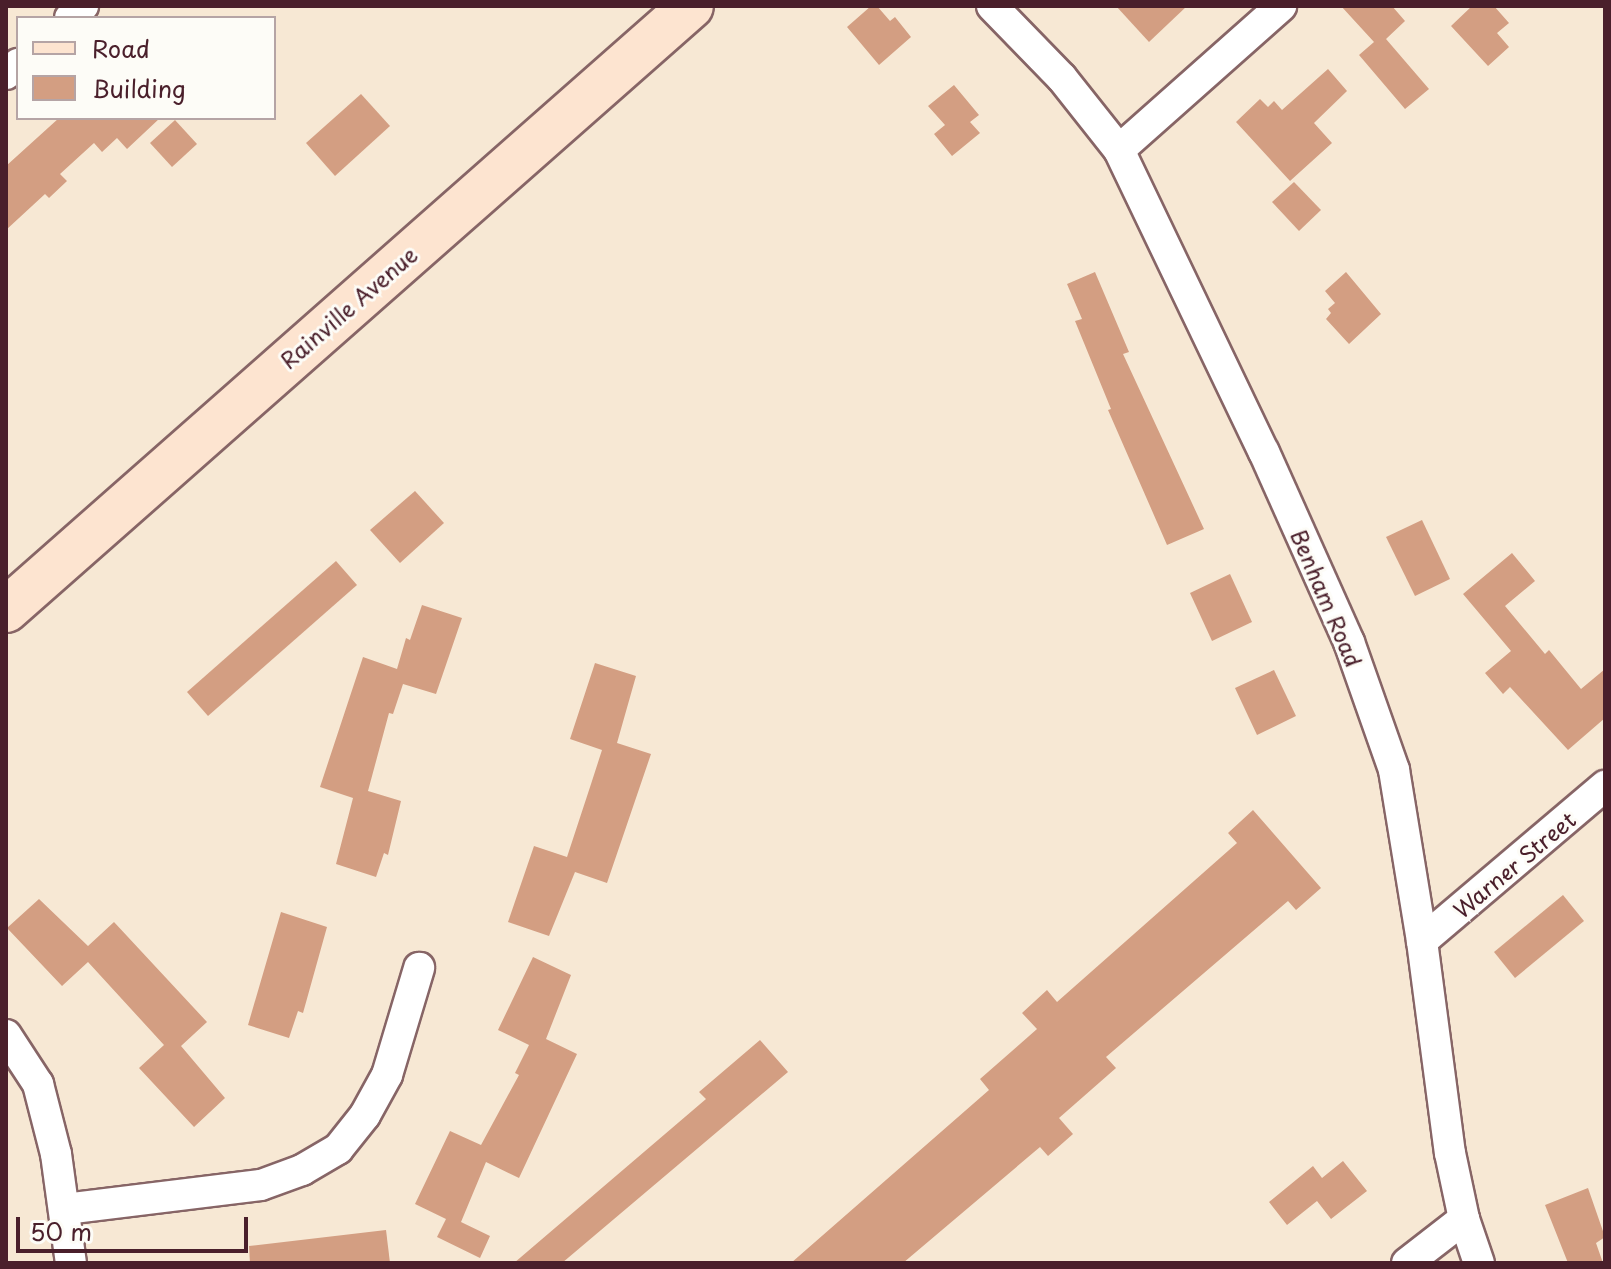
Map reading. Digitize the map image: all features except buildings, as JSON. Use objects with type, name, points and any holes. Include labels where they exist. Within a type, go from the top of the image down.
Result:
[{"type":"main road","name":"Rainville Avenue","points":[[6,610],[691,6]]},
{"type":"street","name":"Benham Road","points":[[992,6],[1062,78],[1119,150],[1264,452],[1349,642],[1394,770],[1422,941],[1447,1137],[1464,1219],[1479,1263]]},
{"type":"street","points":[[1119,150],[1281,6]]},
{"type":"street","name":"Warner Street","points":[[1422,941],[1605,786]]},
{"type":"street","points":[[65,1209],[261,1185],[302,1170],[338,1149],[365,1115],[387,1075],[419,968]]},
{"type":"street","points":[[6,1035],[38,1084],[56,1154],[71,1263]]},
{"type":"street","points":[[1407,1263],[1464,1219]]}]
